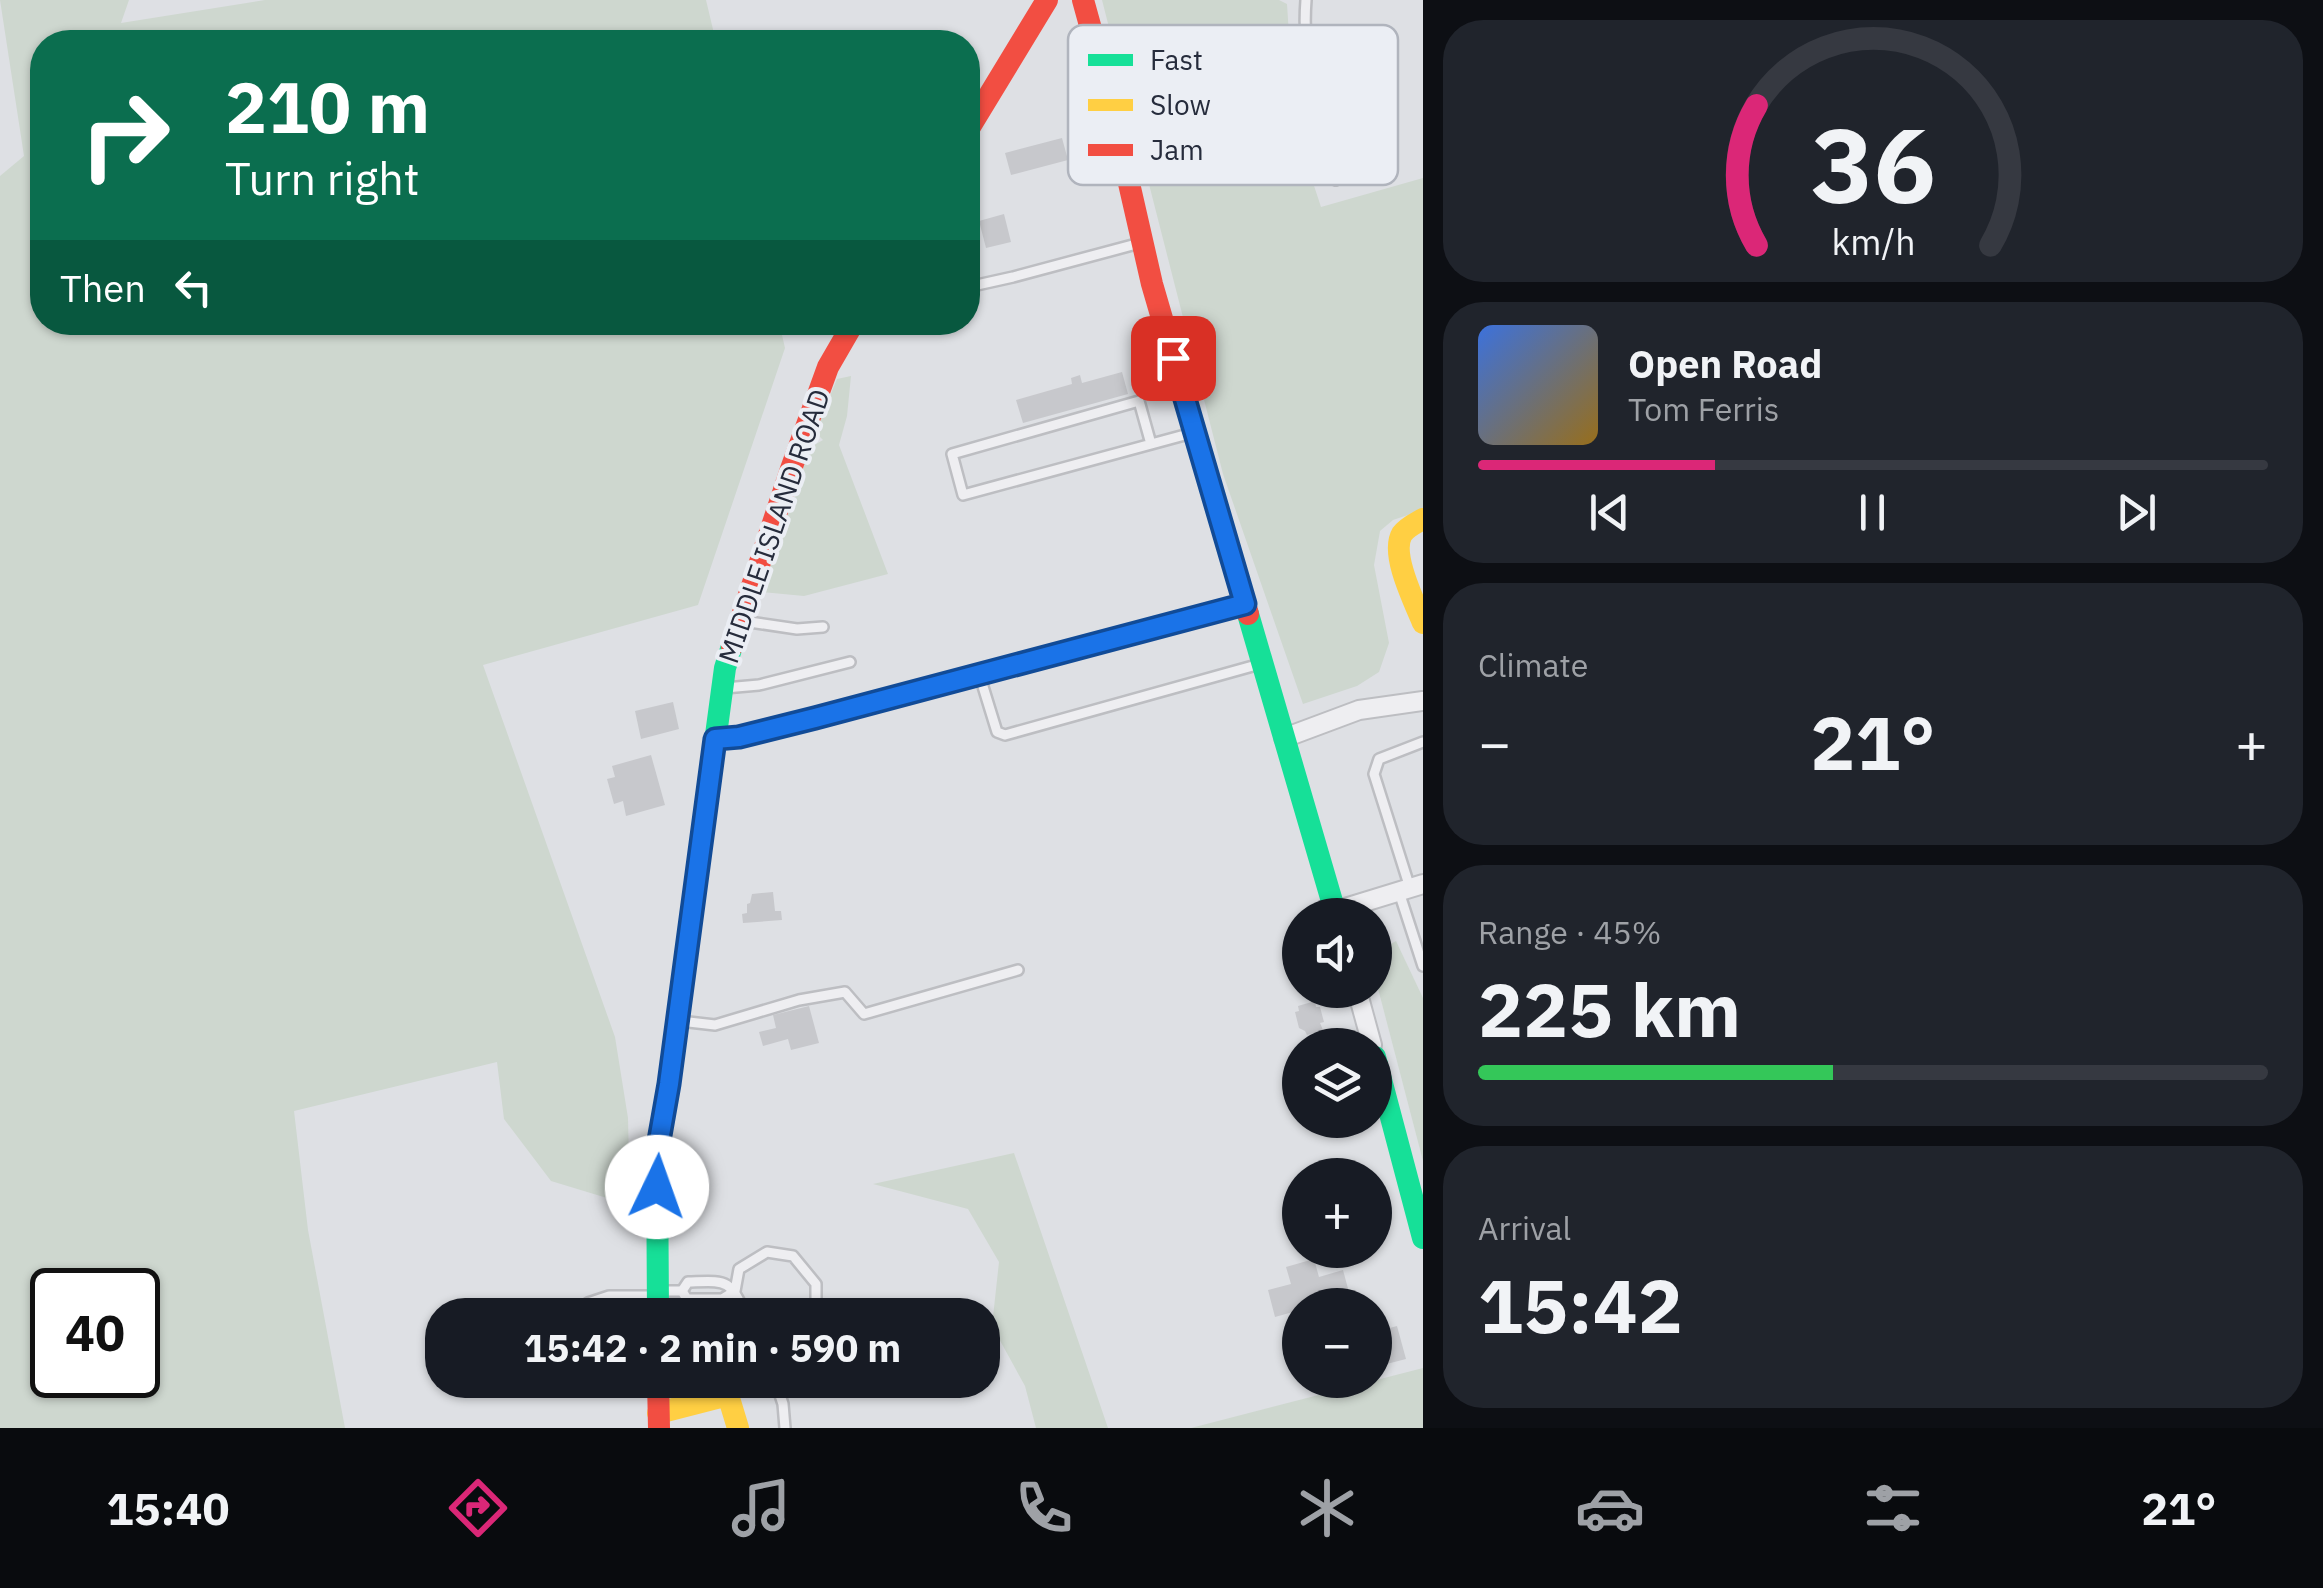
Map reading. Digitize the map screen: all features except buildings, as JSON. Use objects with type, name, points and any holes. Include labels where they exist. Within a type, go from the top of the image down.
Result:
[{"type":"street","points":[[980,110],[1047,0]]},
{"type":"street","points":[[1082,0],[1089,25]]},
{"type":"street","points":[[1129,185],[1152,284],[1331,898]]},
{"type":"street","name":"MIDDLE ISLAND ROAD","points":[[658,1298],[657,1152],[725,668],[828,366],[846,335]]},
{"type":"street","points":[[1423,520],[1403,531],[1398,544],[1400,562],[1423,624]]},
{"type":"street","points":[[1284,738],[1359,710],[1423,700]]},
{"type":"street","points":[[1381,898],[1411,888]]},
{"type":"street","points":[[1392,1121],[1423,1238]]},
{"type":"street","points":[[658,1420],[728,1395],[738,1428]]},
{"type":"lane","points":[[1304,25],[1306,0]]},
{"type":"lane","points":[[980,285],[1142,243]]},
{"type":"lane","points":[[1151,444],[1139,401],[952,454],[963,495],[1151,444],[1195,432]]},
{"type":"lane","points":[[715,739],[815,718],[1245,604]]},
{"type":"lane","points":[[740,620],[797,629],[822,627]]},
{"type":"lane","points":[[722,688],[759,685],[850,662]]},
{"type":"lane","points":[[981,674],[997,732],[1005,734],[1262,663]]},
{"type":"lane","points":[[1423,742],[1379,760],[1374,774],[1411,888],[1423,966]]},
{"type":"lane","points":[[678,1021],[715,1025],[799,1000],[845,992],[864,1014],[1018,970]]},
{"type":"lane","points":[[682,1291],[687,1299],[722,1299],[734,1291],[738,1269],[767,1252],[793,1256],[816,1284],[816,1298]]},
{"type":"lane","points":[[665,1298],[682,1291],[688,1282],[722,1281],[738,1298]]},
{"type":"lane","points":[[603,1298],[629,1298]]},
{"type":"lane","points":[[781,1398],[785,1428]]},
{"type":"shaded area","points":[[0,0],[129,0],[121,23],[265,0],[706,0],[713,30],[30,30],[30,335],[782,335],[785,348],[698,605],[483,665],[615,1037],[628,1118],[630,1205],[551,1181],[504,1119],[497,1062],[294,1111],[308,1230],[345,1428],[0,1428],[0,176],[24,156]]},
{"type":"shaded area","points":[[1102,0],[1279,0],[1287,4],[1288,25],[1108,25]]},
{"type":"shaded area","points":[[1423,178],[1423,510],[1393,520],[1380,531],[1374,565],[1389,643],[1379,672],[1357,686],[1303,704],[1223,474],[1149,185],[1314,185],[1321,207]]},
{"type":"shaded area","points":[[851,376],[839,445],[888,574],[804,596],[761,592],[809,448],[823,440],[815,432],[837,379]]},
{"type":"shaded area","points":[[1396,941],[1423,998],[1423,1161],[1392,1042],[1392,1028],[1388,1028],[1383,1008],[1392,1008],[1392,943]]},
{"type":"shaded area","points":[[1014,1153],[1108,1428],[1036,1428],[1025,1386],[1000,1341],[1000,1298],[995,1298],[999,1262],[968,1209],[873,1184]]},
{"type":"shaded area","points":[[1423,1368],[1423,1428],[1191,1428],[1307,1398],[1392,1398],[1392,1376]]},
{"type":"traffic: fast","points":[[1248,614],[1331,898]]},
{"type":"traffic: fast","points":[[658,1298],[657,1152],[725,668],[732,646]]},
{"type":"traffic: fast","points":[[1392,1121],[1423,1238]]},
{"type":"traffic: slow","points":[[1423,519],[1409,527],[1399,543],[1405,578],[1423,623]]},
{"type":"traffic: slow","points":[[658,1413],[728,1395],[738,1428]]},
{"type":"traffic: jam","points":[[980,110],[1047,0]]},
{"type":"traffic: jam","points":[[1083,0],[1090,25]]},
{"type":"traffic: jam","points":[[1129,185],[1152,284],[1248,614]]},
{"type":"traffic: jam","points":[[732,646],[828,367],[846,335]]},
{"type":"traffic: jam","points":[[658,1398],[659,1428]]},
{"type":"route","points":[[657,1187],[657,1152],[715,739],[815,718],[1245,604],[1173,358]]}]
